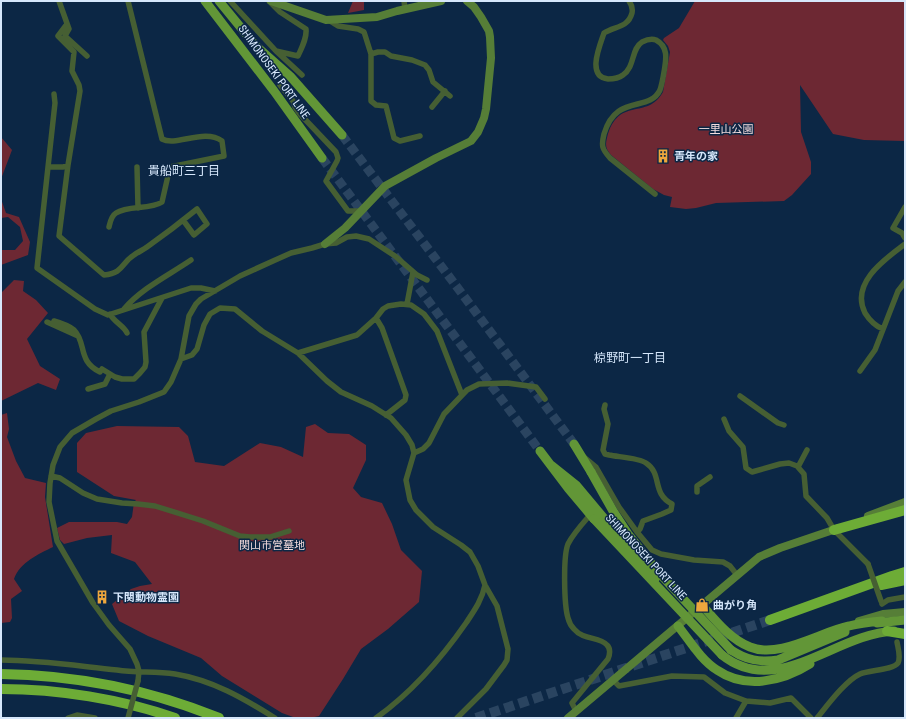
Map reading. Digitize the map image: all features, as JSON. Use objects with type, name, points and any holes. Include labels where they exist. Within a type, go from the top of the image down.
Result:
[{"type":"highway","points":[[834,530],[905,510]]},
{"type":"highway","points":[[770,620],[905,571]]},
{"type":"highway","points":[[843,593],[905,580]]},
{"type":"highway","points":[[887,631],[905,632]]},
{"type":"highway","points":[[1,674],[41,676],[84,681],[119,688],[174,702],[219,718]]},
{"type":"highway","points":[[1,689],[38,690],[79,695],[116,702],[176,718]]},
{"type":"main road","name":"SHIMONOSEKI PORT LINE","points":[[220,1],[255,45],[290,76],[342,135]]},
{"type":"main road","name":"SHIMONOSEKI PORT LINE","points":[[209,2],[277,88],[322,158]]},
{"type":"main road","name":"SHIMONOSEKI PORT LINE","points":[[574,444],[628,534],[659,573],[731,650],[748,659],[769,661],[785,658],[860,627],[882,621],[905,620]]},
{"type":"main road","name":"SHIMONOSEKI PORT LINE","points":[[540,451],[592,517],[722,656],[741,667],[769,671],[789,667],[838,646],[868,635],[887,631]]},
{"type":"main road","points":[[551,465],[576,485],[682,611],[690,617]]},
{"type":"main road","points":[[702,605],[722,628],[735,639],[749,647],[762,650],[776,650],[849,626],[882,621]]},
{"type":"main road","points":[[678,626],[701,655],[713,667],[729,676],[745,681],[774,680],[788,676],[804,668],[838,646]]},
{"type":"street","points":[[59,1],[69,29],[65,36],[87,56]]},
{"type":"street","points":[[109,227],[114,214],[157,205],[162,202],[170,167],[224,156],[222,141],[217,138],[194,136],[168,141],[162,138],[128,1]]},
{"type":"street","points":[[230,1],[276,51],[302,75]]},
{"type":"street","points":[[270,1],[280,12],[305,27],[307,31],[303,47],[298,56],[276,51]]},
{"type":"street","points":[[270,1],[326,20],[338,26],[361,30],[365,35],[371,54],[371,101],[376,105],[386,106],[394,138],[400,141],[420,136]]},
{"type":"street","points":[[326,20],[376,17],[408,5],[441,1]]},
{"type":"street","points":[[325,244],[337,236],[385,186],[471,141],[482,125],[486,109],[490,64],[490,37],[489,31],[481,17],[474,7],[467,1]]},
{"type":"street","points":[[628,1],[632,9],[631,17],[627,23],[610,29],[604,33],[595,63],[597,71],[605,78],[614,79],[622,76],[628,71],[633,62],[636,49],[640,43],[654,39],[661,43],[665,49],[666,56],[661,86],[654,98],[627,106],[614,114],[610,120],[602,143],[604,151],[610,158],[655,194]]},
{"type":"street","points":[[67,24],[58,36],[74,52],[72,71],[79,85],[80,91],[68,165],[59,236],[104,275],[114,273],[123,267],[134,254],[147,247],[183,220],[197,210],[207,224],[194,235],[183,220]]},
{"type":"street","points":[[371,54],[385,52],[391,56],[412,60],[425,65],[429,70],[433,82],[450,96]]},
{"type":"street","points":[[290,76],[277,88],[294,102],[294,107],[299,113],[336,152],[338,158],[337,162],[326,181],[348,211],[361,212]]},
{"type":"street","points":[[432,107],[445,91]]},
{"type":"street","points":[[54,94],[55,103],[37,268],[101,313],[110,314],[191,288],[201,288],[215,291]]},
{"type":"street","points":[[48,167],[63,167],[68,165]]},
{"type":"street","points":[[137,167],[138,208]]},
{"type":"street","points":[[905,207],[893,228],[905,238]]},
{"type":"street","points":[[128,718],[138,681],[139,671],[137,664],[130,649],[109,625],[93,603],[70,562],[59,547],[54,529],[49,502],[53,465],[60,447],[72,433],[106,414],[164,392],[171,382],[181,359],[189,316],[196,304],[240,276],[285,256],[336,242],[349,236],[356,236],[364,237],[398,258],[413,272],[427,280]]},
{"type":"street","points":[[884,329],[872,323],[864,310],[862,300],[864,288],[866,281],[872,272],[884,260],[905,244]]},
{"type":"street","points":[[124,309],[129,302],[191,260]]},
{"type":"street","points":[[407,304],[413,272]]},
{"type":"street","points":[[860,371],[875,350],[898,291],[905,282]]},
{"type":"street","points":[[54,321],[74,330],[78,337],[85,360],[96,370],[100,372],[102,369],[119,379],[131,379],[136,377],[145,367],[144,332],[162,298]]},
{"type":"street","points":[[298,353],[357,335],[376,318],[383,308],[407,304],[424,314],[437,331],[462,395]]},
{"type":"street","points":[[181,359],[192,355],[197,350],[204,325],[210,314],[224,307],[237,310],[262,331],[298,353],[327,381],[341,392],[372,406],[386,415],[406,435],[412,445],[414,453],[406,480],[410,500],[416,510],[433,527],[470,552],[478,566],[485,585],[497,606],[507,641],[508,655],[504,665],[486,688],[457,718]]},
{"type":"street","points":[[110,314],[127,333]]},
{"type":"street","points":[[376,318],[382,328],[406,396],[405,400],[386,415]]},
{"type":"street","points":[[47,322],[78,337]]},
{"type":"street","points":[[88,389],[105,384],[110,374]]},
{"type":"street","points":[[414,453],[423,449],[429,443],[444,414],[462,395],[479,384],[507,383],[536,387],[545,399]]},
{"type":"street","points":[[740,396],[778,423],[784,425]]},
{"type":"street","points":[[604,405],[608,424],[603,448],[605,454],[645,462],[650,466],[655,474],[661,495],[672,504],[671,510],[643,521],[637,532]]},
{"type":"street","points":[[724,419],[729,431],[743,447],[746,468],[749,471],[752,472],[784,463],[794,464],[804,474],[806,496],[827,518],[834,530],[868,564],[882,604],[888,600],[905,597]]},
{"type":"street","points":[[798,467],[808,450]]},
{"type":"street","points":[[581,455],[596,467],[620,507],[637,532],[652,550],[661,554],[694,560],[722,562],[730,566],[737,575]]},
{"type":"street","points":[[51,476],[60,478],[83,493],[98,499],[155,506],[203,521],[240,536],[270,537],[289,531]]},
{"type":"street","points":[[697,492],[697,486],[710,477]]},
{"type":"street","points":[[568,718],[690,617],[759,557],[905,502]]},
{"type":"street","points":[[576,711],[572,703],[610,655],[610,651],[606,644],[601,640],[583,636],[574,629],[570,623],[567,613],[565,566],[567,550],[570,541],[592,517]]},
{"type":"street","points":[[376,718],[391,707],[413,687],[450,645],[481,599],[485,585]]},
{"type":"street","points":[[822,642],[862,620],[883,614],[905,612]]},
{"type":"street","points":[[817,718],[859,674],[897,664],[899,660],[897,642]]},
{"type":"street","points":[[1,660],[26,660],[62,663],[119,671],[176,674],[208,682],[236,694],[275,718]]},
{"type":"street","points":[[613,680],[619,686],[672,676],[704,677],[725,693],[746,701],[770,703],[791,698],[811,718]]},
{"type":"street","points":[[736,718],[746,701]]},
{"type":"street","points":[[68,718],[77,715],[95,718]]},
{"type":"green space","points":[[353,1],[364,1],[364,10],[348,13]]},
{"type":"green space","name":"一里山公園","points":[[695,1],[905,1],[905,141],[864,140],[833,134],[800,85],[801,132],[811,162],[811,174],[792,195],[784,201],[716,203],[686,209],[670,207],[672,197],[664,195],[653,189],[611,155],[607,149],[606,143],[612,125],[618,117],[625,112],[649,105],[656,101],[663,92],[670,52],[668,46],[663,40],[679,28]]},
{"type":"green space","points":[[1,137],[12,150],[1,179]]},
{"type":"green space","points":[[1,199],[6,213],[19,217],[30,242],[28,255],[1,265],[1,250],[15,250],[23,241],[20,227],[8,217],[1,218]]},
{"type":"green space","points":[[14,280],[24,281],[23,291],[36,300],[48,313],[27,339],[40,366],[60,379],[56,390],[38,383],[1,401],[1,293]]},
{"type":"green space","points":[[7,413],[9,429],[7,437],[16,461],[25,478],[46,483],[45,497],[53,547],[30,559],[17,573],[14,579],[22,591],[11,599],[12,618],[10,622],[1,623],[1,415]]},
{"type":"green space","name":"関山市営墓地","points":[[315,424],[328,433],[349,434],[366,445],[366,460],[353,488],[361,497],[382,503],[392,524],[401,550],[422,571],[419,602],[388,629],[361,649],[319,716],[310,718],[296,718],[282,713],[222,676],[201,658],[148,636],[119,621],[112,604],[131,589],[152,584],[135,562],[111,553],[112,535],[87,538],[64,544],[60,540],[57,528],[69,522],[117,522],[127,524],[132,517],[134,502],[136,500],[114,496],[77,472],[77,443],[86,433],[117,426],[179,427],[188,436],[195,462],[224,466],[260,443],[281,447],[303,457],[306,427]]},
{"type":"tunnel","points":[[342,135],[574,444]]},
{"type":"tunnel","points":[[322,158],[540,451]]},
{"type":"tunnel","points":[[476,718],[770,620]]},
{"type":"place","name":"青年の家","points":[[663,156]]},
{"type":"place","name":"下関動物霊園","points":[[102,597]]},
{"type":"place","name":"曲がり角","points":[[702,605]]},
{"type":"district","name":"貴船町三丁目","points":[[184,171]]},
{"type":"district","name":"椋野町一丁目","points":[[630,358]]}]
